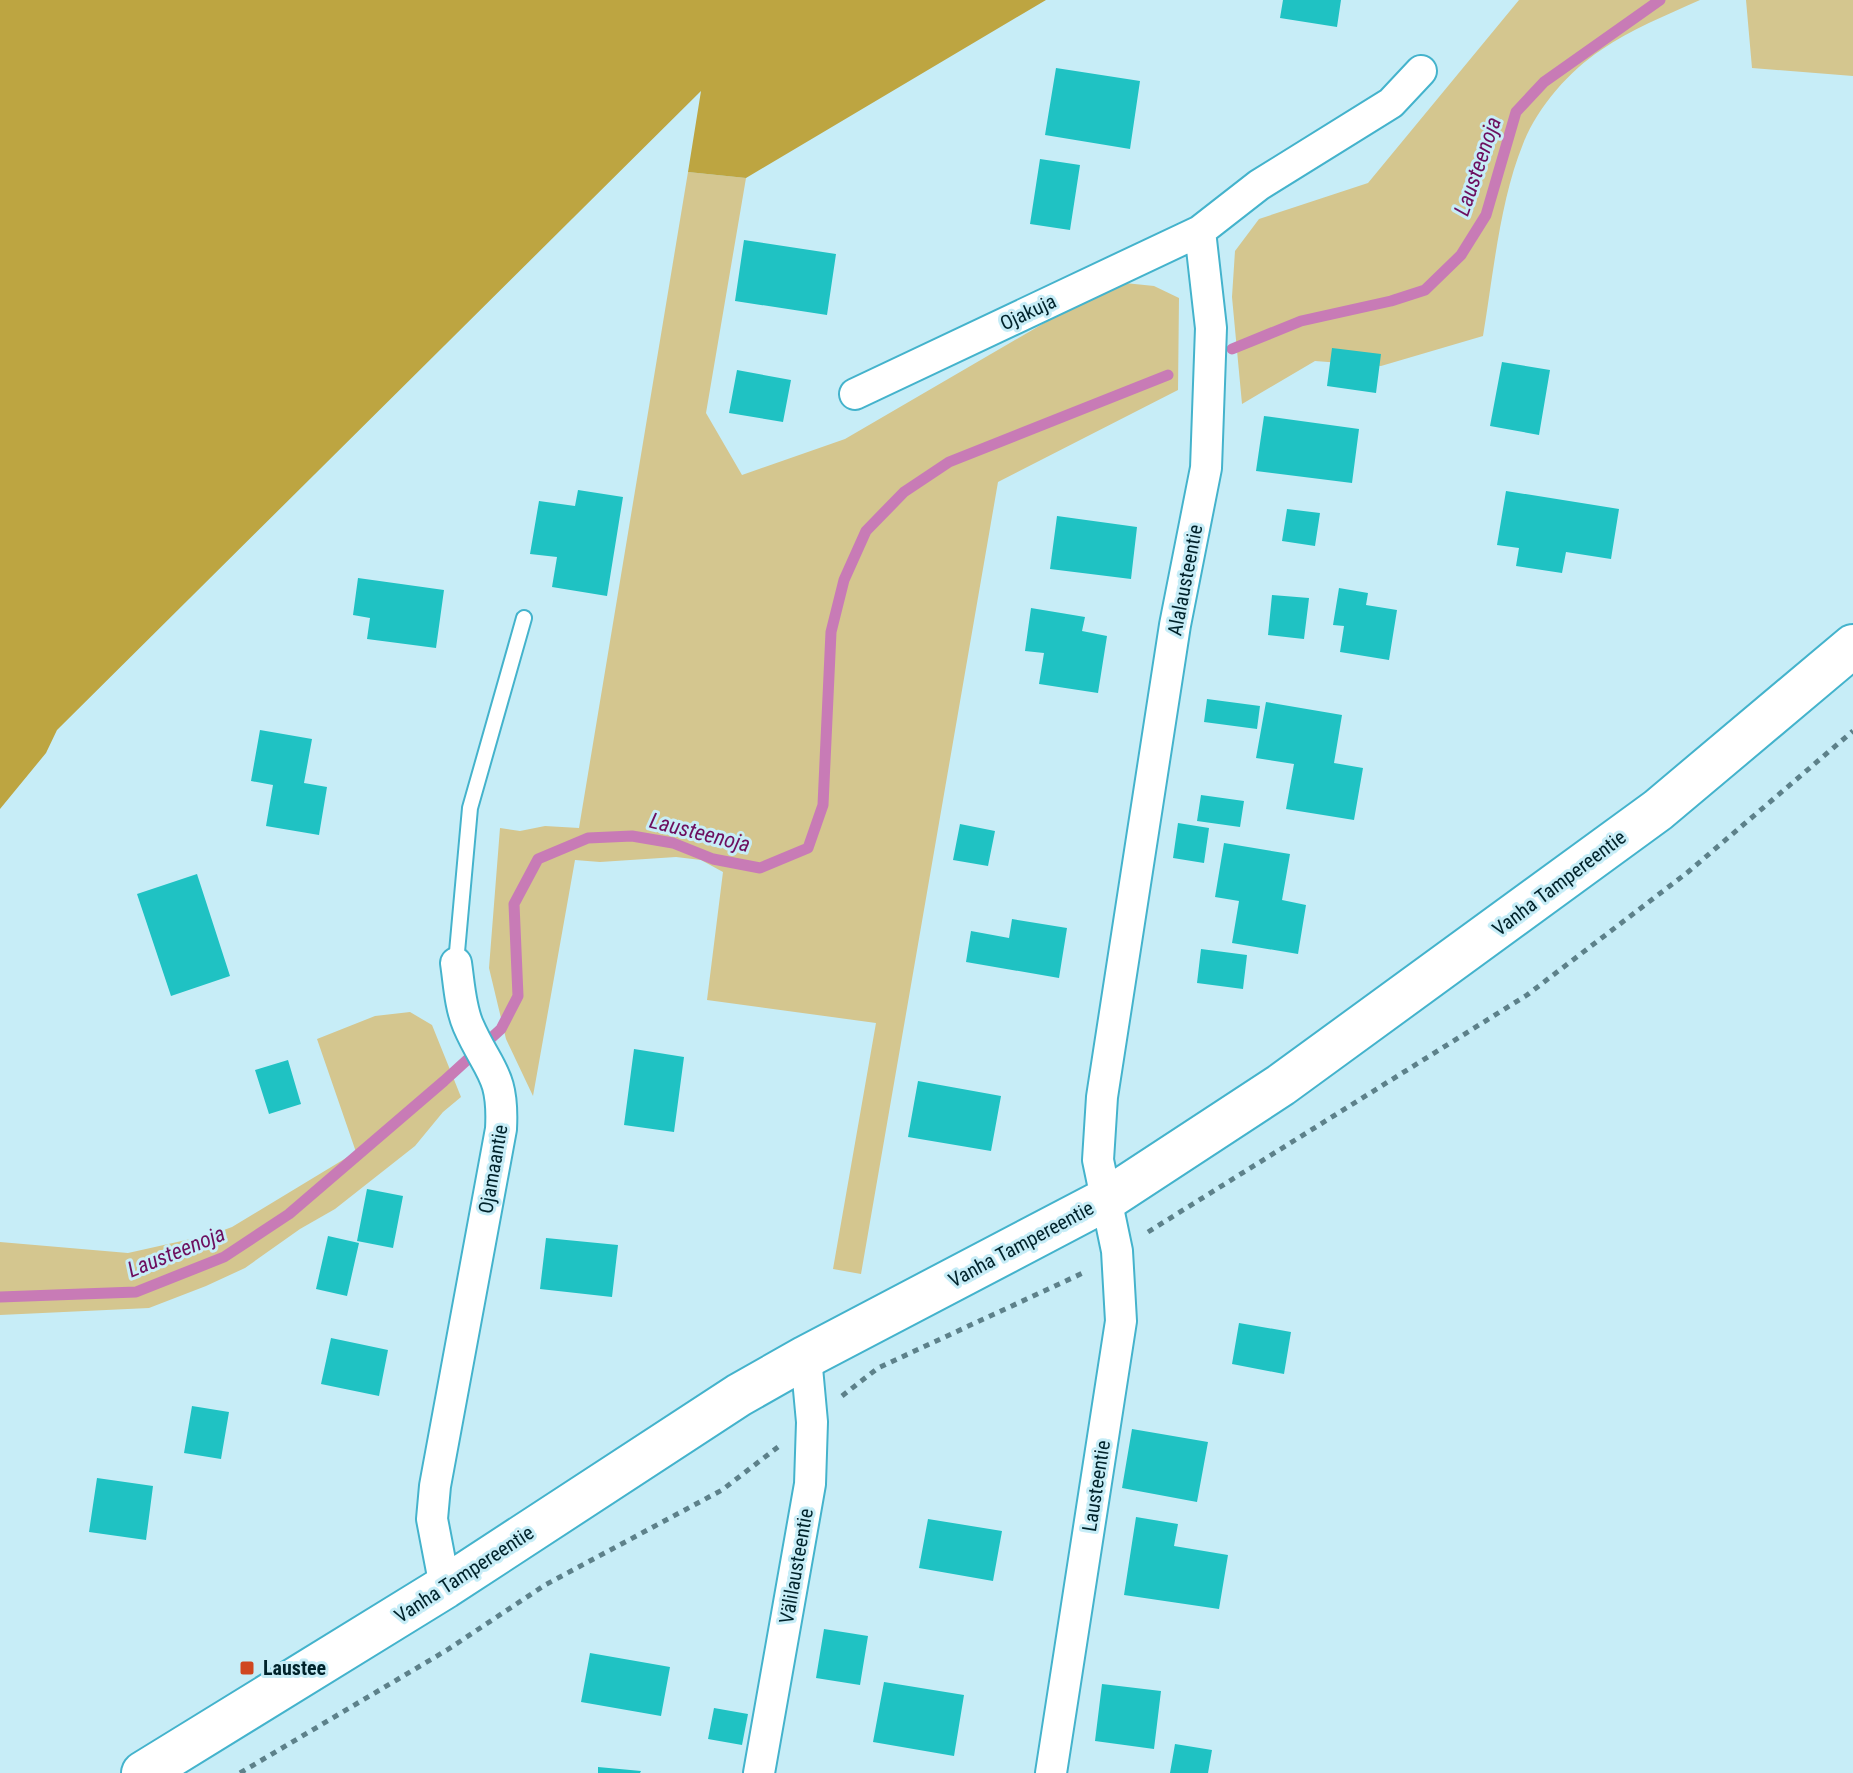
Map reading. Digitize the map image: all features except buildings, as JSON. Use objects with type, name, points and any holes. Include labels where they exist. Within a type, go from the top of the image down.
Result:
[{"type":"main road","name":"Vanha Tampereentie","points":[[143,1773],[445,1587],[739,1395],[1107,1199],[1281,1085],[1633,828],[1853,646]]},
{"type":"street","points":[[1200,231],[1259,185],[1391,103],[1421,71]]},
{"type":"street","name":"Ojakuja","points":[[855,394],[1200,231]]},
{"type":"street","name":"Alalausteentie","points":[[1107,1199],[1098,1160],[1102,1097],[1175,625],[1206,468],[1211,328],[1200,231]]},
{"type":"street","name":"Ojamaantie","points":[[445,1587],[432,1519],[435,1486],[501,1129],[503,1100],[495,1072],[467,1023],[456,963]]},
{"type":"street","name":"Lausteentie","points":[[1051,1773],[1121,1321],[1117,1251],[1107,1199]]},
{"type":"street","name":"Välilausteentie","points":[[759,1773],[810,1484],[812,1422],[806,1357]]},
{"type":"lane","name":"Ojamaantie","points":[[456,963],[470,808],[524,618]]},
{"type":"shaded area","points":[[0,0],[1046,0],[746,178],[688,172],[701,91],[57,730],[46,753],[0,809]]},
{"type":"shaded area","points":[[1519,0],[1700,0],[1637,29],[1601,50],[1566,79],[1545,104],[1529,130],[1508,189],[1483,336],[1381,366],[1315,361],[1242,404],[1232,297],[1235,251],[1259,219],[1368,183]]},
{"type":"shaded area","points":[[1746,0],[1853,0],[1853,76],[1752,68]]},
{"type":"shaded area","points":[[688,172],[746,178],[706,413],[742,475],[845,439],[1082,301],[1125,283],[1154,286],[1179,298],[1178,390],[998,482],[861,1274],[833,1269],[876,1023],[707,1000],[723,872],[701,860],[676,857],[600,862],[575,860],[533,1096],[506,1039],[489,968],[500,828],[520,831],[545,826],[579,828]]},
{"type":"shaded area","points":[[410,1012],[432,1025],[461,1097],[443,1112],[415,1146],[335,1209],[300,1229],[245,1268],[149,1308],[0,1315],[0,1242],[128,1253],[213,1234],[232,1227],[356,1152],[317,1039],[375,1016]]},
{"type":"waterway","name":"Lausteenoja","points":[[1232,349],[1301,321],[1391,301],[1425,290],[1461,255],[1486,215],[1516,112],[1544,82],[1660,0]]},
{"type":"waterway","name":"Lausteenoja","points":[[0,1297],[136,1292],[224,1257],[289,1214],[501,1029],[518,996],[514,904],[538,859],[588,838],[632,836],[673,843],[713,859],[760,868],[808,848],[823,805],[831,632],[844,580],[866,531],[904,492],[949,462],[1168,375]]},
{"type":"place","name":"Laustee","points":[[247,1668]]}]
